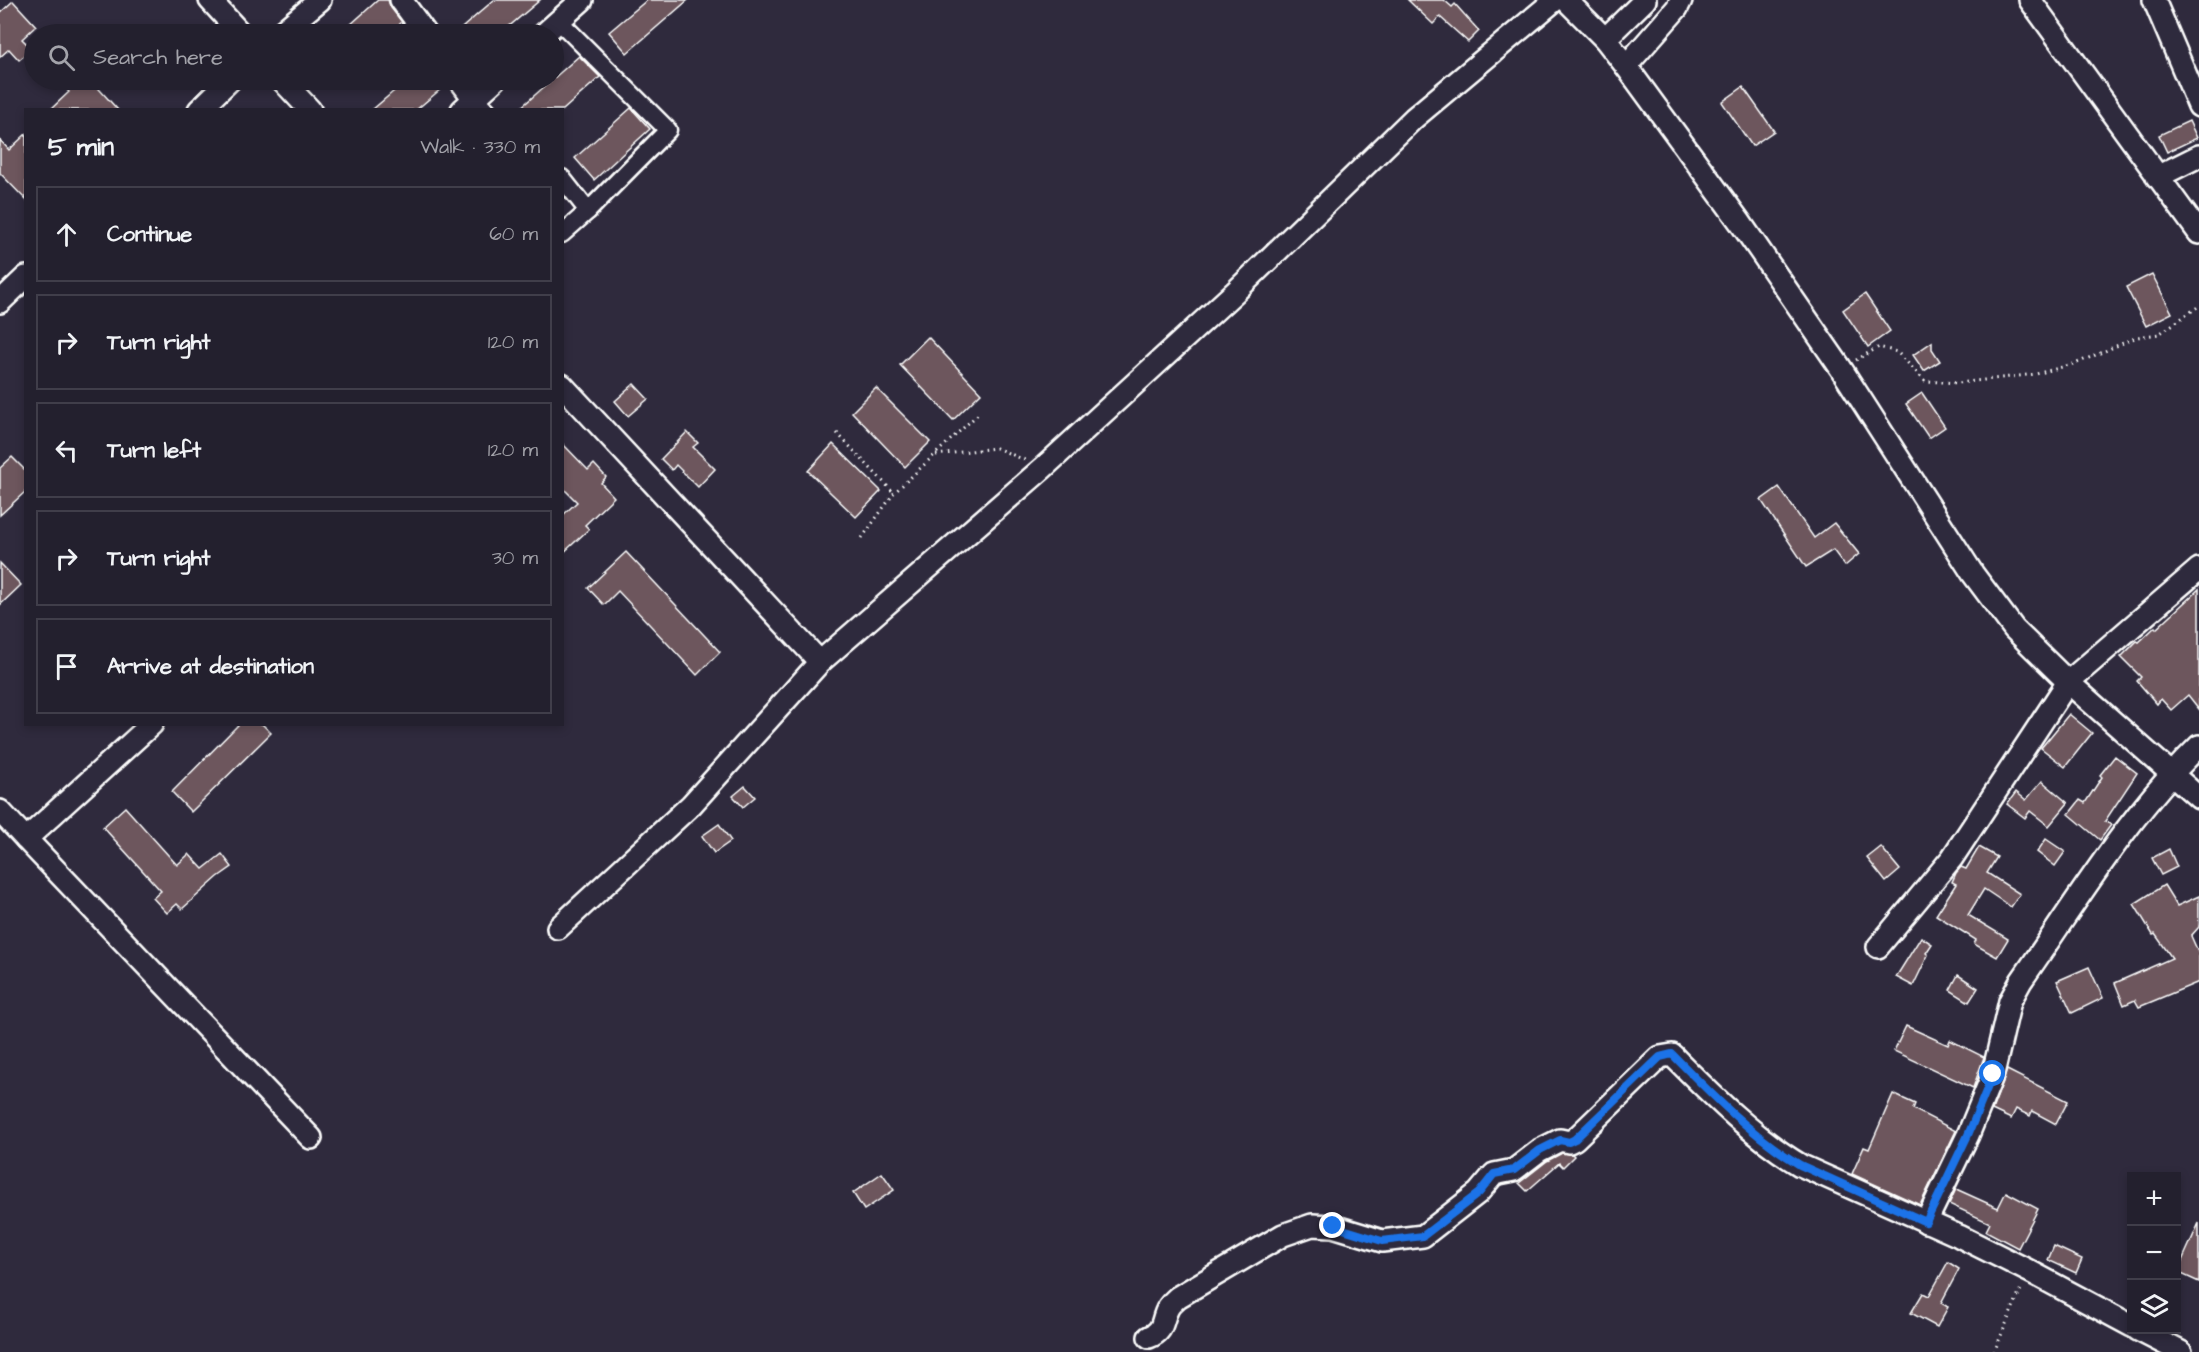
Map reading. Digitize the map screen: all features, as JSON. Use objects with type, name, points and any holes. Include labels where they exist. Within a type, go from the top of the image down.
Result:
[{"type":"street","points":[[210,0],[232,24]]},
{"type":"street","points":[[291,24],[320,0]]},
{"type":"street","points":[[401,0],[419,24]]},
{"type":"street","points":[[555,24],[582,0]]},
{"type":"street","points":[[558,928],[691,805],[820,662],[1043,468],[1235,292],[1414,118],[1555,0]]},
{"type":"street","points":[[1566,0],[1605,39],[1740,222],[1840,367],[1973,574],[2014,629],[2068,682],[2199,798]]},
{"type":"street","points":[[1605,39],[1646,0]]},
{"type":"street","points":[[1626,66],[1677,8],[1681,0]]},
{"type":"street","points":[[2030,0],[2199,233]]},
{"type":"street","points":[[2154,0],[2199,106]]},
{"type":"street","points":[[564,39],[668,130],[564,232]]},
{"type":"street","points":[[201,108],[220,90]]},
{"type":"street","points":[[291,90],[308,108]]},
{"type":"street","points":[[465,90],[474,106],[487,90]]},
{"type":"street","points":[[2157,177],[2199,156]]},
{"type":"street","points":[[564,181],[588,211]]},
{"type":"street","points":[[0,302],[24,279]]},
{"type":"street","points":[[564,387],[820,662]]},
{"type":"street","points":[[1878,947],[1952,858],[2068,682],[2199,569]]},
{"type":"street","points":[[26,839],[150,726]]},
{"type":"street","points":[[1926,1222],[1968,1135],[1993,1074],[2010,1001],[2021,981],[2116,844],[2172,773],[2199,746]]},
{"type":"street","points":[[0,811],[310,1138]]},
{"type":"street","points":[[1149,1337],[1163,1327],[1167,1310],[1178,1297],[1283,1235],[1312,1225],[1333,1226],[1382,1241],[1423,1236],[1479,1193],[1494,1174],[1514,1170],[1540,1150],[1560,1140],[1569,1142],[1575,1139],[1660,1057],[1667,1054],[1672,1054],[1724,1105],[1800,1165],[2029,1271],[2127,1323]]},
{"type":"street","points":[[2148,1334],[2181,1352]]},
{"type":"path","points":[[1840,367],[1879,347],[1897,352],[1925,381],[1958,383],[2036,374],[2077,363],[2137,337],[2159,334],[2199,306]]},
{"type":"path","points":[[862,538],[894,493],[978,414]]},
{"type":"path","points":[[837,433],[894,493]]},
{"type":"path","points":[[934,455],[996,448],[1043,468]]},
{"type":"path","points":[[1994,1352],[2029,1271]]},
{"type":"building","points":[[378,0],[388,0],[402,22],[400,24],[351,24]]},
{"type":"building","points":[[494,0],[540,0],[512,24],[466,24]]},
{"type":"building","points":[[647,0],[688,0],[627,53],[609,32]]},
{"type":"building","points":[[1408,0],[1444,0],[1452,7],[1455,4],[1479,31],[1468,42],[1440,17],[1433,24]]},
{"type":"building","points":[[13,1],[34,24],[24,24],[22,39],[24,56],[19,60],[9,49],[0,57],[0,13]]},
{"type":"building","points":[[579,56],[600,77],[564,109],[520,108],[541,90],[564,90],[564,69]]},
{"type":"building","points":[[1743,87],[1774,131],[1752,146],[1722,102]]},
{"type":"building","points":[[67,90],[100,90],[116,108],[52,108],[69,92]]},
{"type":"building","points":[[395,90],[440,90],[418,108],[374,108]]},
{"type":"building","points":[[631,108],[650,129],[594,180],[575,158]]},
{"type":"building","points":[[2189,121],[2197,138],[2167,152],[2159,135]]},
{"type":"building","points":[[24,136],[24,198],[0,173],[0,140],[9,150]]},
{"type":"building","points":[[2152,274],[2172,313],[2146,326],[2126,287]]},
{"type":"building","points":[[1865,294],[1890,331],[1868,347],[1843,310]]},
{"type":"building","points":[[928,337],[981,393],[953,420],[900,365]]},
{"type":"building","points":[[1932,342],[1932,349],[1940,361],[1924,371],[1913,355]]},
{"type":"building","points":[[634,384],[648,399],[628,416],[615,401]]},
{"type":"building","points":[[876,388],[930,442],[905,467],[852,412]]},
{"type":"building","points":[[1922,393],[1945,427],[1929,438],[1906,404]]},
{"type":"building","points":[[687,432],[698,443],[693,447],[715,469],[698,487],[676,465],[672,470],[661,459]]},
{"type":"building","points":[[833,444],[881,491],[856,517],[808,471]]},
{"type":"building","points":[[564,445],[588,470],[594,464],[606,477],[601,483],[614,497],[585,525],[589,529],[564,552],[564,514],[577,502],[564,489]]},
{"type":"building","points":[[12,457],[24,469],[24,493],[0,515],[0,468]]},
{"type":"building","points":[[1779,487],[1814,538],[1834,523],[1859,554],[1845,566],[1833,550],[1806,567],[1761,500]]},
{"type":"building","points":[[626,552],[720,652],[697,675],[618,591],[604,605],[588,588]]},
{"type":"building","points":[[0,563],[21,585],[0,605]]},
{"type":"building","points":[[2199,589],[2199,709],[2188,695],[2171,710],[2161,699],[2157,704],[2137,681],[2141,677],[2121,657],[2137,641],[2139,642],[2155,627],[2156,629]]},
{"type":"building","points":[[2069,714],[2092,733],[2065,767],[2041,748]]},
{"type":"building","points":[[237,726],[264,726],[271,733],[191,812],[172,792]]},
{"type":"building","points":[[2115,756],[2137,773],[2105,821],[2111,825],[2100,840],[2069,814],[2080,800],[2085,803],[2102,777],[2100,775]]},
{"type":"building","points":[[2042,781],[2068,803],[2049,826],[2030,811],[2025,818],[2007,804],[2016,792],[2026,800]]},
{"type":"building","points":[[745,786],[755,797],[743,807],[733,796]]},
{"type":"building","points":[[125,807],[177,865],[189,854],[203,869],[222,854],[232,867],[182,909],[177,904],[167,913],[153,898],[161,891],[103,827]]},
{"type":"building","points":[[719,824],[731,841],[714,853],[702,836]]},
{"type":"building","points":[[2046,839],[2065,852],[2055,866],[2037,852]]},
{"type":"building","points":[[1881,847],[1900,870],[1886,882],[1867,858]]},
{"type":"building","points":[[1979,847],[1997,857],[1987,873],[2020,894],[2011,907],[1984,889],[1968,915],[2008,939],[1997,957],[1974,944],[1976,940],[1936,915],[1956,884],[1952,882],[1956,873],[1961,867],[1966,869]]},
{"type":"building","points":[[2169,849],[2177,867],[2161,875],[2152,858]]},
{"type":"building","points":[[2164,885],[2177,906],[2199,896],[2199,927],[2191,936],[2199,954],[2199,982],[2139,1007],[2135,1000],[2124,1005],[2115,983],[2172,958],[2155,934],[2153,935],[2134,904]]},
{"type":"building","points":[[1921,937],[1932,944],[1913,986],[1896,977]]},
{"type":"building","points":[[2089,967],[2103,998],[2072,1013],[2057,981]]},
{"type":"building","points":[[1958,975],[1978,988],[1969,1002],[1950,990]]},
{"type":"building","points":[[1906,1026],[1948,1045],[1950,1040],[1984,1057],[1973,1088],[1894,1051]]},
{"type":"building","points":[[2007,1070],[2068,1101],[2056,1124],[2032,1111],[2030,1116],[2016,1109],[2011,1119],[1992,1110]]},
{"type":"building","points":[[1893,1094],[1915,1104],[1913,1109],[1956,1131],[1920,1205],[1852,1174],[1864,1147],[1869,1149]]},
{"type":"building","points":[[1562,1153],[1574,1156],[1563,1167],[1559,1163],[1527,1191],[1519,1183],[1547,1161]]},
{"type":"building","points":[[882,1173],[894,1190],[864,1210],[853,1193]]},
{"type":"building","points":[[1956,1189],[1998,1208],[2006,1192],[2038,1209],[2018,1248],[1986,1231],[1990,1223],[1949,1204]]},
{"type":"building","points":[[2199,1223],[2199,1282],[2181,1274],[2181,1263]]},
{"type":"building","points":[[2054,1246],[2082,1259],[2076,1273],[2048,1260]]},
{"type":"building","points":[[1948,1262],[1959,1269],[1941,1303],[1948,1307],[1937,1327],[1911,1313],[1923,1293],[1929,1296]]},
{"type":"route","points":[[1333,1226],[1382,1241],[1423,1236],[1479,1193],[1494,1174],[1514,1170],[1540,1150],[1560,1140],[1569,1142],[1575,1139],[1660,1057],[1667,1054],[1672,1054],[1724,1105],[1800,1165],[1926,1222],[1968,1135],[1993,1074]]}]
